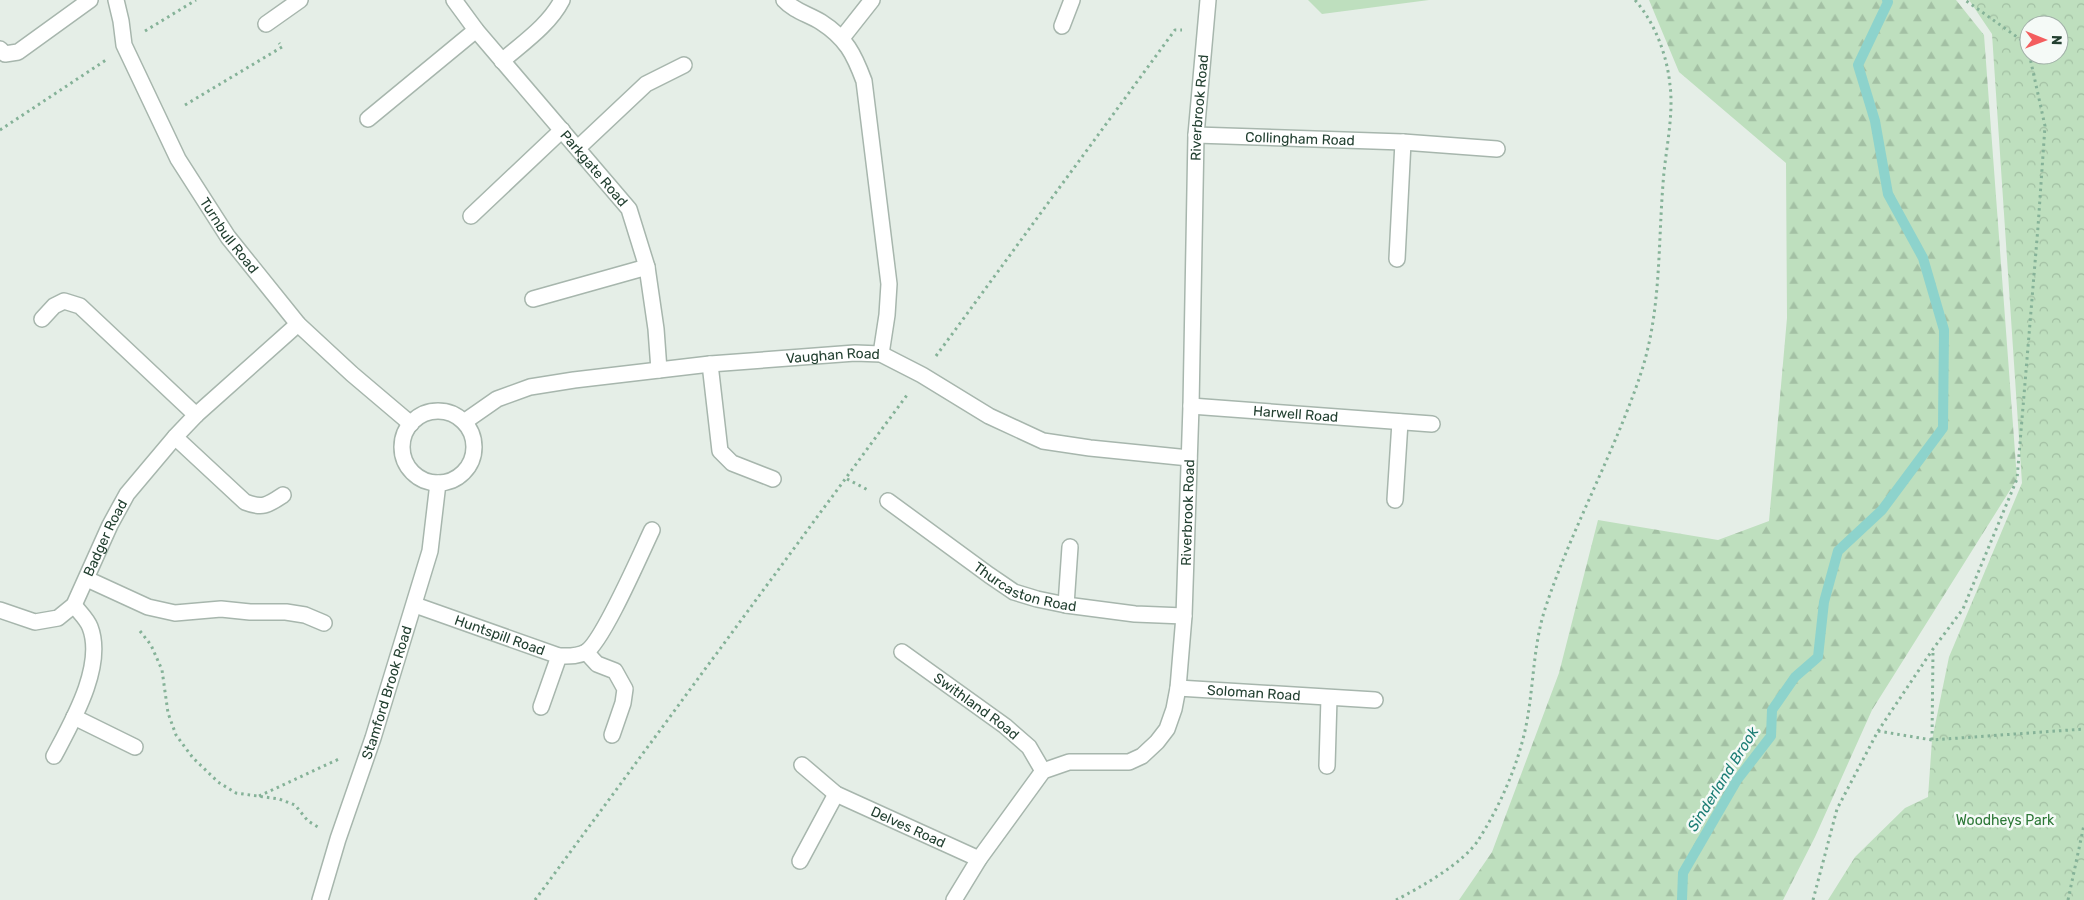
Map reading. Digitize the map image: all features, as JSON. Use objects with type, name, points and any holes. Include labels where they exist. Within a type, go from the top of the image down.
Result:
[{"type":"street","points":[[0,50],[5,54],[18,52],[90,0]]},
{"type":"street","name":"Turnbull Road","points":[[116,0],[124,45],[178,159],[228,237],[298,324],[352,374],[411,424]]},
{"type":"street","points":[[266,24],[300,0]]},
{"type":"street","name":"Parkgate Road","points":[[454,0],[476,30],[629,209],[647,267],[656,329],[659,370]]},
{"type":"street","points":[[502,60],[541,28],[556,11],[562,0]]},
{"type":"street","points":[[784,0],[790,7],[821,22],[842,38],[854,56],[864,82],[888,274],[887,315],[881,354]]},
{"type":"street","points":[[842,38],[872,0]]},
{"type":"street","points":[[1062,26],[1072,0]]},
{"type":"street","name":"Riverbrook Road","points":[[1043,771],[1069,762],[1129,762],[1142,756],[1167,729],[1178,688],[1184,616],[1191,406],[1196,135],[1208,0]]},
{"type":"street","points":[[368,119],[476,30]]},
{"type":"street","points":[[578,148],[646,84],[684,65]]},
{"type":"street","points":[[471,216],[562,130]]},
{"type":"street","name":"Collingham Road","points":[[1196,135],[1404,142],[1497,149]]},
{"type":"street","points":[[1397,259],[1404,142]]},
{"type":"street","points":[[533,299],[647,267]]},
{"type":"street","points":[[42,319],[54,306],[64,301],[80,306],[196,415]]},
{"type":"street","name":"Badger Road","points":[[0,610],[35,622],[58,618],[74,605],[110,525],[128,494],[175,437],[196,415],[298,324]]},
{"type":"street","name":"Vaughan Road","points":[[464,422],[496,399],[530,388],[611,374],[855,353],[881,354],[922,375],[989,416],[1043,441],[1090,448],[1189,458]]},
{"type":"street","points":[[710,364],[720,451],[732,463],[773,479]]},
{"type":"street","name":"Harwell Road","points":[[1191,406],[1432,424]]},
{"type":"street","points":[[436,411],[445,411],[456,415],[471,431],[474,442],[474,453],[471,462],[458,477],[448,481],[438,483],[417,476],[404,458],[402,448],[404,438],[411,424],[419,416],[436,411]]},
{"type":"street","points":[[1395,500],[1400,422]]},
{"type":"street","points":[[175,437],[245,502],[257,506],[268,505],[283,494]]},
{"type":"street","name":"Stamford Brook Road","points":[[320,900],[338,839],[373,738],[430,552],[438,483]]},
{"type":"street","name":"Thurcaston Road","points":[[888,501],[1014,592],[1066,605],[1135,614],[1184,616]]},
{"type":"street","points":[[612,735],[623,703],[624,689],[615,672],[597,664],[586,652],[600,635],[652,530]]},
{"type":"street","points":[[1066,605],[1070,547]]},
{"type":"street","points":[[87,579],[148,607],[176,613],[221,609],[250,612],[286,612],[305,614],[324,623]]},
{"type":"street","points":[[54,756],[74,717],[90,677],[93,651],[90,627],[74,605]]},
{"type":"street","name":"Huntspill Road","points":[[415,605],[559,656],[574,656],[586,652]]},
{"type":"street","name":"Swithland Road","points":[[902,652],[1005,726],[1029,747],[1043,771]]},
{"type":"street","points":[[541,707],[559,656]]},
{"type":"street","name":"Soloman Road","points":[[1178,688],[1375,700]]},
{"type":"street","points":[[1327,766],[1329,698]]},
{"type":"street","points":[[74,717],[135,747]]},
{"type":"street","name":"Delves Road","points":[[802,765],[836,794],[979,859]]},
{"type":"street","points":[[954,900],[979,859],[1043,771]]},
{"type":"street","points":[[800,860],[836,794]]},
{"type":"path","points":[[1396,900],[1424,886],[1450,867],[1477,843],[1497,810],[1514,770],[1525,734],[1544,612],[1556,576],[1642,370],[1653,322],[1659,280],[1662,186],[1671,87],[1666,61],[1654,28],[1635,0]]},
{"type":"path","points":[[1813,900],[1838,809],[1878,731],[1933,649],[1963,609],[2017,479],[2045,126],[2026,44],[1965,0]]},
{"type":"path","points":[[185,105],[282,47],[266,24]]},
{"type":"path","points":[[536,900],[1175,30],[1205,32]]},
{"type":"path","points":[[0,130],[100,65]]},
{"type":"path","points":[[137,628],[152,645],[162,670],[168,713],[176,735],[193,758],[218,782],[236,793],[279,799],[294,805],[308,821],[338,839]]},
{"type":"path","points":[[1932,740],[1933,649]]},
{"type":"path","points":[[1878,731],[1932,740],[2084,729]]},
{"type":"path","points":[[258,796],[335,762],[356,746],[373,738]]},
{"type":"path","points":[[2068,900],[2084,826]]},
{"type":"green space","points":[[1308,0],[1429,0],[1322,14]]},
{"type":"green space","points":[[1649,0],[1956,0],[1984,35],[2017,479],[1872,710],[1815,837],[1783,900],[1459,900],[1492,852],[1559,673],[1598,520],[1718,540],[1769,521],[1787,318],[1786,163],[1679,72]]},
{"type":"green space","name":"Woodheys Park","points":[[1969,0],[2084,0],[2084,900],[1828,900],[1855,857],[1905,808],[1928,797],[1932,740],[1949,657],[2022,483],[1992,34]]},
{"type":"waterway","name":"Sinderland Brook","points":[[1682,900],[1683,873],[1737,780],[1771,736],[1772,710],[1795,677],[1818,657],[1824,602],[1838,551],[1882,510],[1943,428],[1944,330],[1923,258],[1888,194],[1875,121],[1858,65],[1888,2],[1887,0]]}]
